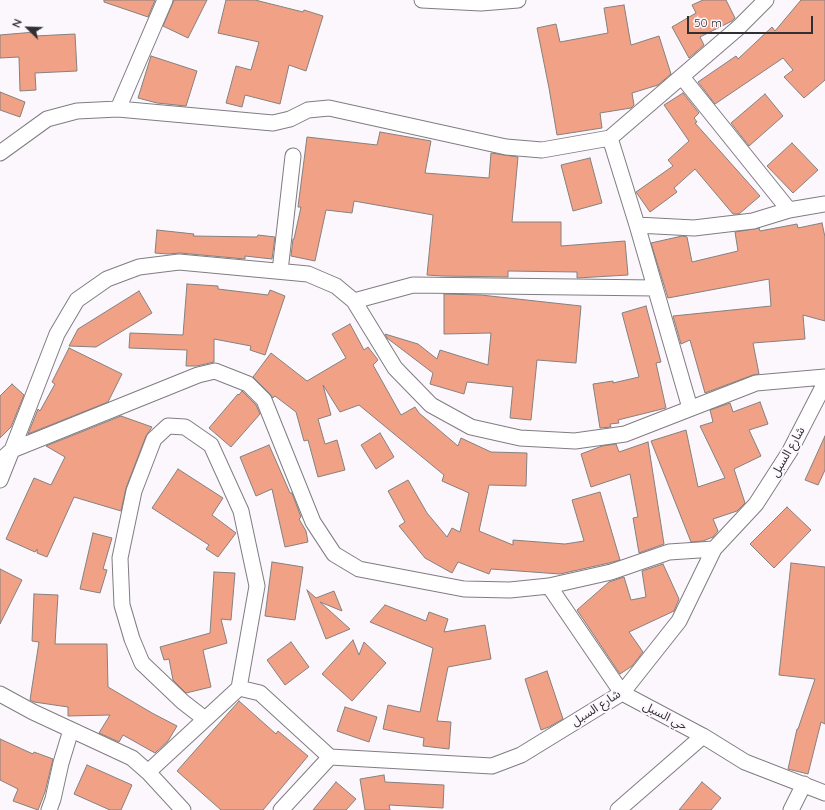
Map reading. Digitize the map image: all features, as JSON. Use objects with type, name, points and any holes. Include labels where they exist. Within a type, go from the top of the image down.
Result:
[{"type":"street","points":[[118,109],[165,0]]},
{"type":"street","points":[[422,0],[481,3],[518,0]]},
{"type":"street","points":[[0,153],[47,119],[77,111],[118,109],[273,123],[290,119],[308,110],[329,108],[506,147],[542,150],[610,138],[738,28],[766,0]]},
{"type":"street","points":[[682,77],[789,210]]},
{"type":"street","points":[[610,138],[690,408]]},
{"type":"street","points":[[280,271],[293,156]]},
{"type":"street","points":[[637,225],[694,228],[753,221],[789,210],[825,204]]},
{"type":"street","points":[[0,480],[57,334],[77,300],[107,279],[139,267],[179,262],[308,274],[336,286],[354,301],[366,324],[395,368],[431,405],[471,427],[520,438],[575,442],[625,434],[756,383],[825,377]]},
{"type":"street","points":[[354,301],[413,285],[655,288]]},
{"type":"street","points":[[0,461],[12,450],[198,376],[216,371],[248,384],[264,400],[313,522],[334,554],[359,570],[464,589],[510,590],[549,586],[611,572],[669,552],[714,549]]},
{"type":"street","name":"شارع السبل","points":[[330,757],[492,766],[521,755],[622,693],[679,621],[714,549],[756,504],[790,451],[825,383]]},
{"type":"street","points":[[148,772],[239,688],[257,586],[241,511],[211,445],[185,427],[168,426],[154,439],[134,491],[120,558],[122,605],[132,639],[142,663],[183,702],[205,719]]},
{"type":"street","name":"حي السبل","points":[[549,586],[622,693],[703,736],[745,762],[825,793]]},
{"type":"street","points":[[239,688],[260,693],[330,757],[281,810]]},
{"type":"street","points":[[0,694],[33,712],[132,758],[148,772],[183,810]]},
{"type":"street","points":[[49,810],[53,800],[61,763],[72,730]]},
{"type":"street","points":[[618,810],[703,736]]},
{"type":"street","points":[[791,810],[804,784]]},
{"type":"building","points":[[104,0],[155,0],[148,17],[104,2]]},
{"type":"building","points":[[174,0],[207,0],[188,38],[163,26]]},
{"type":"building","points":[[226,0],[255,0],[303,12],[304,10],[323,16],[306,71],[289,65],[280,104],[245,95],[242,107],[226,103],[236,66],[251,70],[259,42],[218,33]]},
{"type":"building","points":[[703,0],[726,0],[735,18],[732,21],[700,37],[704,45],[689,58],[672,27],[696,13],[692,5]]},
{"type":"building","points":[[801,0],[825,0],[825,80],[804,98],[784,77],[793,70],[783,58],[715,104],[698,82],[736,56],[738,59],[772,27],[775,31]]},
{"type":"building","points":[[624,5],[631,45],[659,36],[671,74],[658,85],[632,93],[634,105],[631,108],[600,113],[602,128],[557,135],[537,28],[556,24],[560,42],[608,33],[604,8]]},
{"type":"building","points":[[35,32],[35,36],[75,34],[77,71],[35,73],[36,90],[20,91],[19,57],[0,58],[0,35]]},
{"type":"building","points":[[151,56],[197,71],[186,106],[157,103],[138,98]]},
{"type":"building","points":[[0,92],[25,102],[20,117],[0,110]]},
{"type":"building","points":[[683,93],[699,113],[694,118],[697,122],[695,123],[760,196],[739,214],[733,214],[695,169],[674,188],[677,192],[650,212],[636,192],[673,166],[668,160],[689,141],[664,105]]},
{"type":"building","points":[[765,94],[783,116],[749,146],[731,123]]},
{"type":"building","points":[[380,132],[431,141],[425,173],[489,178],[491,153],[518,157],[512,222],[561,222],[561,246],[625,241],[628,275],[577,278],[577,272],[508,271],[508,277],[427,275],[433,215],[354,201],[352,213],[326,210],[315,261],[291,256],[293,239],[301,207],[298,207],[307,137],[377,145]]},
{"type":"building","points":[[792,143],[818,170],[793,193],[767,166]]},
{"type":"building","points":[[590,158],[602,203],[573,211],[561,165]]},
{"type":"building","points":[[822,223],[825,237],[825,321],[803,315],[805,339],[753,343],[759,374],[705,393],[690,340],[681,344],[673,316],[771,306],[769,279],[668,298],[651,243],[682,236],[687,237],[692,262],[738,251],[735,232],[759,228],[760,231],[797,224],[798,228]]},
{"type":"building","points":[[157,230],[194,234],[193,236],[257,237],[258,235],[275,237],[272,259],[245,256],[245,259],[180,253],[155,253]]},
{"type":"building","points":[[187,284],[218,286],[218,289],[268,295],[270,290],[285,296],[265,355],[250,350],[251,346],[214,339],[214,362],[197,366],[186,366],[187,350],[129,348],[130,333],[183,335]]},
{"type":"building","points":[[139,291],[152,313],[96,347],[69,346],[78,329]]},
{"type":"building","points":[[444,294],[481,295],[581,306],[576,363],[537,360],[531,420],[510,418],[513,387],[467,382],[464,394],[430,384],[433,373],[387,338],[385,334],[418,344],[437,359],[440,350],[488,365],[491,333],[444,334]]},
{"type":"building","points":[[646,306],[661,362],[656,363],[666,408],[618,420],[619,423],[610,424],[611,427],[600,428],[593,384],[613,381],[613,383],[639,377],[622,313]]},
{"type":"building","points":[[350,324],[364,350],[368,347],[378,360],[373,365],[401,415],[415,407],[419,413],[458,446],[461,438],[491,452],[527,453],[526,486],[489,485],[479,531],[513,545],[513,540],[565,544],[584,541],[572,500],[600,492],[620,560],[560,574],[491,569],[489,574],[458,562],[452,573],[425,558],[399,526],[405,522],[388,491],[408,480],[427,513],[447,537],[452,528],[460,532],[469,493],[442,481],[444,475],[359,405],[340,412],[323,385],[331,415],[318,419],[325,444],[337,440],[345,470],[318,477],[308,440],[304,441],[296,412],[275,396],[273,398],[253,377],[271,353],[307,381],[346,358],[332,334]]},
{"type":"building","points":[[69,348],[122,374],[108,402],[28,434],[38,409],[40,411],[55,384],[52,382]]},
{"type":"building","points":[[12,384],[24,395],[11,427],[0,438],[0,396]]},
{"type":"building","points":[[242,391],[256,405],[260,414],[231,447],[209,428]]},
{"type":"building","points":[[760,402],[768,424],[749,430],[761,456],[734,469],[745,503],[737,511],[713,519],[718,531],[713,537],[703,541],[691,542],[651,441],[686,430],[698,487],[725,478],[700,426],[713,422],[710,410],[730,403],[733,412]]},
{"type":"building","points":[[121,416],[152,427],[146,436],[126,488],[121,511],[74,497],[47,557],[37,553],[37,549],[35,552],[6,539],[34,478],[51,485],[65,457],[46,446]]},
{"type":"building","points":[[380,433],[394,457],[376,469],[361,445]]},
{"type":"building","points":[[825,436],[825,470],[818,485],[805,480]]},
{"type":"building","points":[[648,442],[664,544],[639,553],[633,518],[638,517],[630,474],[591,487],[581,454],[602,446],[616,444],[619,452]]},
{"type":"building","points":[[269,445],[290,493],[292,493],[301,517],[299,519],[306,531],[308,542],[285,547],[272,489],[256,496],[240,457]]},
{"type":"building","points":[[178,469],[223,498],[212,515],[236,533],[218,557],[206,549],[209,545],[152,508]]},
{"type":"building","points":[[787,507],[811,530],[774,568],[750,544]]},
{"type":"building","points":[[93,533],[112,538],[103,569],[107,570],[100,593],[80,589]]},
{"type":"building","points":[[272,562],[303,567],[295,620],[265,616]]},
{"type":"building","points":[[791,563],[825,567],[825,724],[821,722],[808,774],[788,769],[797,729],[815,679],[779,675]]},
{"type":"building","points":[[663,564],[679,599],[674,611],[629,632],[643,652],[632,666],[620,674],[577,610],[609,582],[624,577],[631,600],[646,597],[642,571]]},
{"type":"building","points":[[0,569],[22,580],[0,624]]},
{"type":"building","points":[[214,572],[235,573],[231,620],[221,619],[227,643],[203,650],[211,687],[186,693],[173,680],[169,659],[164,660],[160,647],[210,633]]},
{"type":"building","points":[[307,590],[316,598],[334,591],[342,611],[320,602],[350,629],[326,639]]},
{"type":"building","points":[[34,594],[58,595],[55,644],[107,644],[108,687],[177,726],[168,741],[155,753],[123,735],[119,742],[99,733],[110,715],[68,716],[68,707],[34,702],[30,700],[39,642],[32,641]]},
{"type":"building","points":[[385,605],[426,621],[429,612],[448,619],[444,632],[485,625],[491,659],[448,667],[437,721],[451,722],[449,749],[423,746],[424,738],[383,729],[388,705],[420,712],[433,648],[370,622]]},
{"type":"building","points":[[353,640],[359,655],[364,642],[386,663],[352,701],[322,674]]},
{"type":"building","points":[[291,642],[309,667],[285,685],[267,660]]},
{"type":"building","points":[[547,671],[563,719],[541,730],[525,679]]},
{"type":"building","points":[[239,701],[276,734],[278,731],[308,756],[263,810],[221,810],[177,771]]},
{"type":"building","points":[[345,707],[377,717],[369,742],[337,731]]},
{"type":"building","points":[[0,739],[33,754],[34,752],[53,759],[45,792],[38,810],[13,801],[18,789],[0,780]]},
{"type":"building","points":[[87,765],[132,785],[121,810],[110,810],[74,794]]},
{"type":"building","points":[[384,775],[385,782],[444,785],[443,808],[389,805],[390,810],[365,810],[360,779]]},
{"type":"building","points":[[336,782],[356,799],[346,810],[313,810]]},
{"type":"building","points":[[702,782],[721,798],[711,810],[679,810]]}]
